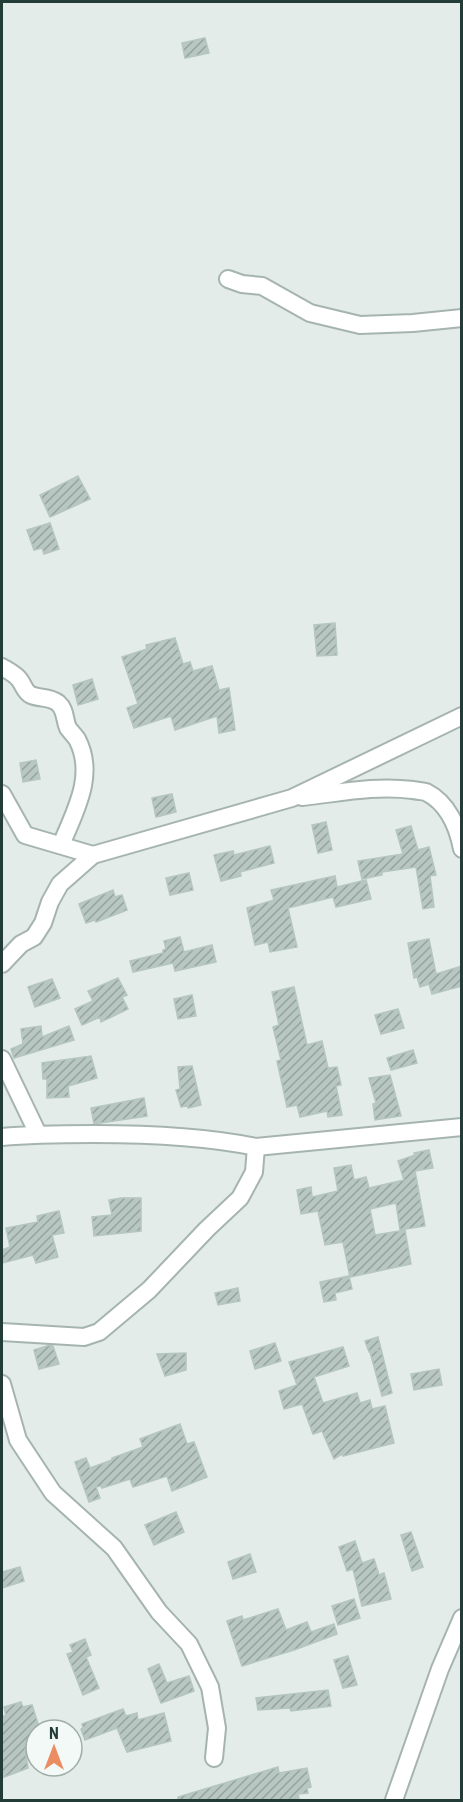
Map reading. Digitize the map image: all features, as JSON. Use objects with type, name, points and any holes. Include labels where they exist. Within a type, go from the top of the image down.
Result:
[{"type":"street","points":[[228,279],[242,284],[262,286],[310,313],[360,325],[462,318]]},
{"type":"street","points":[[2,667],[19,678],[23,688],[30,695],[47,697],[58,703],[66,714],[67,725],[77,739],[83,757],[85,779],[61,845]]},
{"type":"street","points":[[292,798],[462,716]]},
{"type":"street","points":[[2,964],[21,944],[34,937],[43,923],[50,902],[60,884],[93,855],[292,798],[357,789],[396,788],[426,792],[450,815],[459,835],[462,849]]},
{"type":"street","points":[[2,794],[25,835],[93,855]]},
{"type":"street","points":[[2,1059],[38,1134]]},
{"type":"street","points":[[2,1137],[38,1134],[144,1134],[225,1141],[256,1147],[462,1127]]},
{"type":"street","points":[[2,1332],[84,1337],[99,1332],[149,1290],[240,1198],[254,1172],[256,1147]]},
{"type":"street","points":[[2,1383],[18,1440],[54,1493],[114,1548],[159,1612],[189,1644],[210,1687],[217,1728],[214,1758]]},
{"type":"street","points":[[394,1800],[440,1669],[462,1618]]},
{"type":"building","points":[[205,38],[209,53],[185,58],[182,43]]},
{"type":"building","points":[[78,476],[90,499],[50,517],[40,495]]},
{"type":"building","points":[[50,523],[59,549],[44,554],[42,548],[34,550],[27,530]]},
{"type":"building","points":[[335,623],[337,655],[317,656],[314,625]]},
{"type":"building","points":[[175,638],[183,664],[190,662],[193,671],[212,666],[219,690],[229,688],[235,730],[219,733],[217,716],[175,730],[171,716],[134,728],[127,708],[138,704],[122,657],[147,649],[146,645]]},
{"type":"building","points":[[92,679],[98,699],[78,705],[73,685]]},
{"type":"building","points":[[36,760],[40,779],[23,782],[20,763]]},
{"type":"building","points":[[172,794],[176,812],[156,817],[152,798]]},
{"type":"building","points":[[326,822],[332,850],[318,853],[312,825]]},
{"type":"building","points":[[411,826],[418,850],[429,847],[436,875],[430,876],[434,907],[423,909],[416,867],[382,872],[382,875],[362,879],[358,861],[403,854],[396,830]]},
{"type":"building","points":[[270,846],[274,863],[240,872],[241,876],[221,881],[214,855],[233,851],[234,855]]},
{"type":"building","points":[[189,873],[193,890],[170,895],[166,878]]},
{"type":"building","points":[[335,876],[337,887],[366,880],[371,899],[336,907],[333,897],[288,908],[297,947],[270,952],[268,942],[255,945],[247,908],[274,900],[271,890]]},
{"type":"building","points":[[113,890],[115,897],[122,895],[127,910],[96,922],[95,920],[86,923],[79,904]]},
{"type":"building","points":[[180,937],[184,952],[212,945],[216,962],[175,971],[173,963],[133,972],[130,961],[163,953],[166,949],[164,941]]},
{"type":"building","points":[[429,939],[436,974],[462,966],[462,986],[432,994],[429,984],[420,987],[417,977],[414,978],[408,943]]},
{"type":"building","points":[[118,978],[127,995],[122,997],[128,1009],[101,1022],[100,1017],[82,1025],[75,1009],[93,1001],[88,991]]},
{"type":"building","points":[[52,979],[60,998],[35,1007],[28,987]]},
{"type":"building","points":[[294,987],[307,1045],[322,1041],[328,1068],[337,1067],[341,1085],[336,1086],[342,1115],[328,1117],[327,1111],[300,1117],[297,1105],[287,1107],[277,1061],[281,1060],[273,1027],[279,1025],[272,992]]},
{"type":"building","points":[[192,995],[196,1016],[178,1019],[174,999]]},
{"type":"building","points":[[398,1009],[404,1028],[381,1034],[375,1015]]},
{"type":"building","points":[[41,1026],[42,1037],[69,1026],[74,1040],[14,1058],[11,1049],[23,1044],[21,1029]]},
{"type":"building","points":[[413,1050],[417,1063],[391,1070],[387,1058]]},
{"type":"building","points":[[91,1056],[97,1078],[68,1086],[69,1097],[47,1098],[47,1079],[43,1079],[42,1063]]},
{"type":"building","points":[[192,1066],[201,1105],[181,1107],[176,1090],[180,1089],[178,1067]]},
{"type":"building","points":[[390,1075],[401,1116],[375,1120],[373,1104],[376,1103],[369,1078]]},
{"type":"building","points":[[144,1098],[147,1116],[94,1124],[91,1108]]},
{"type":"building","points":[[429,1150],[433,1168],[415,1171],[425,1226],[400,1230],[396,1203],[370,1209],[375,1235],[405,1230],[411,1264],[350,1277],[343,1242],[325,1245],[318,1211],[301,1214],[297,1190],[311,1187],[312,1197],[338,1191],[334,1168],[351,1165],[354,1180],[366,1177],[369,1188],[404,1180],[398,1161],[415,1155],[414,1153]]},
{"type":"building","points":[[141,1198],[141,1231],[94,1236],[92,1217],[112,1215],[109,1200]]},
{"type":"building","points":[[59,1211],[64,1233],[52,1235],[58,1257],[36,1263],[33,1255],[2,1263],[2,1250],[10,1247],[6,1228],[38,1222],[37,1216]]},
{"type":"building","points":[[349,1276],[352,1289],[335,1293],[336,1300],[324,1302],[320,1282]]},
{"type":"building","points":[[238,1288],[240,1301],[218,1305],[215,1293]]},
{"type":"building","points":[[378,1337],[392,1393],[382,1396],[370,1352],[379,1350],[369,1352],[365,1341]]},
{"type":"building","points":[[275,1343],[281,1361],[255,1369],[250,1351]]},
{"type":"building","points":[[53,1346],[59,1364],[39,1369],[34,1350]]},
{"type":"building","points":[[343,1347],[349,1366],[314,1377],[323,1403],[357,1393],[360,1403],[370,1400],[372,1409],[385,1406],[394,1443],[343,1456],[342,1454],[334,1459],[322,1431],[313,1434],[302,1404],[284,1409],[279,1391],[297,1385],[289,1362]]},
{"type":"building","points":[[186,1353],[186,1370],[165,1376],[157,1354]]},
{"type":"building","points":[[439,1369],[442,1385],[414,1390],[411,1374]]},
{"type":"building","points":[[180,1424],[187,1444],[194,1442],[207,1477],[172,1491],[167,1476],[133,1487],[130,1479],[102,1488],[101,1486],[96,1487],[100,1498],[89,1502],[75,1462],[86,1458],[90,1468],[143,1447],[140,1439]]},
{"type":"building","points":[[176,1512],[184,1532],[154,1545],[145,1525]]},
{"type":"building","points":[[411,1532],[423,1567],[412,1571],[401,1535]]},
{"type":"building","points":[[355,1541],[362,1563],[374,1559],[379,1575],[384,1573],[391,1599],[362,1606],[353,1569],[347,1571],[339,1547]]},
{"type":"building","points":[[250,1554],[256,1572],[233,1579],[228,1562]]},
{"type":"building","points":[[20,1567],[24,1581],[2,1588],[2,1572]]},
{"type":"building","points":[[354,1599],[360,1618],[338,1625],[332,1606]]},
{"type":"building","points":[[278,1609],[286,1630],[307,1622],[311,1632],[334,1624],[337,1634],[242,1666],[227,1621],[242,1616],[243,1620]]},
{"type":"building","points":[[85,1639],[91,1655],[86,1657],[99,1688],[83,1695],[67,1654],[73,1652],[70,1645]]},
{"type":"building","points":[[348,1656],[357,1685],[343,1688],[334,1660]]},
{"type":"building","points":[[159,1664],[167,1683],[189,1676],[194,1691],[161,1703],[148,1669]]},
{"type":"building","points":[[328,1690],[331,1706],[291,1711],[290,1708],[258,1710],[256,1698]]},
{"type":"building","points":[[21,1702],[23,1707],[32,1705],[36,1718],[24,1718],[24,1770],[2,1778],[2,1716],[6,1716],[4,1707]]},
{"type":"building","points":[[123,1709],[126,1716],[137,1713],[138,1720],[164,1713],[171,1741],[127,1752],[117,1728],[85,1740],[84,1723]]},
{"type":"building","points":[[278,1767],[279,1773],[307,1768],[311,1787],[307,1788],[308,1793],[298,1794],[299,1798],[283,1800],[178,1800],[178,1797]]}]
